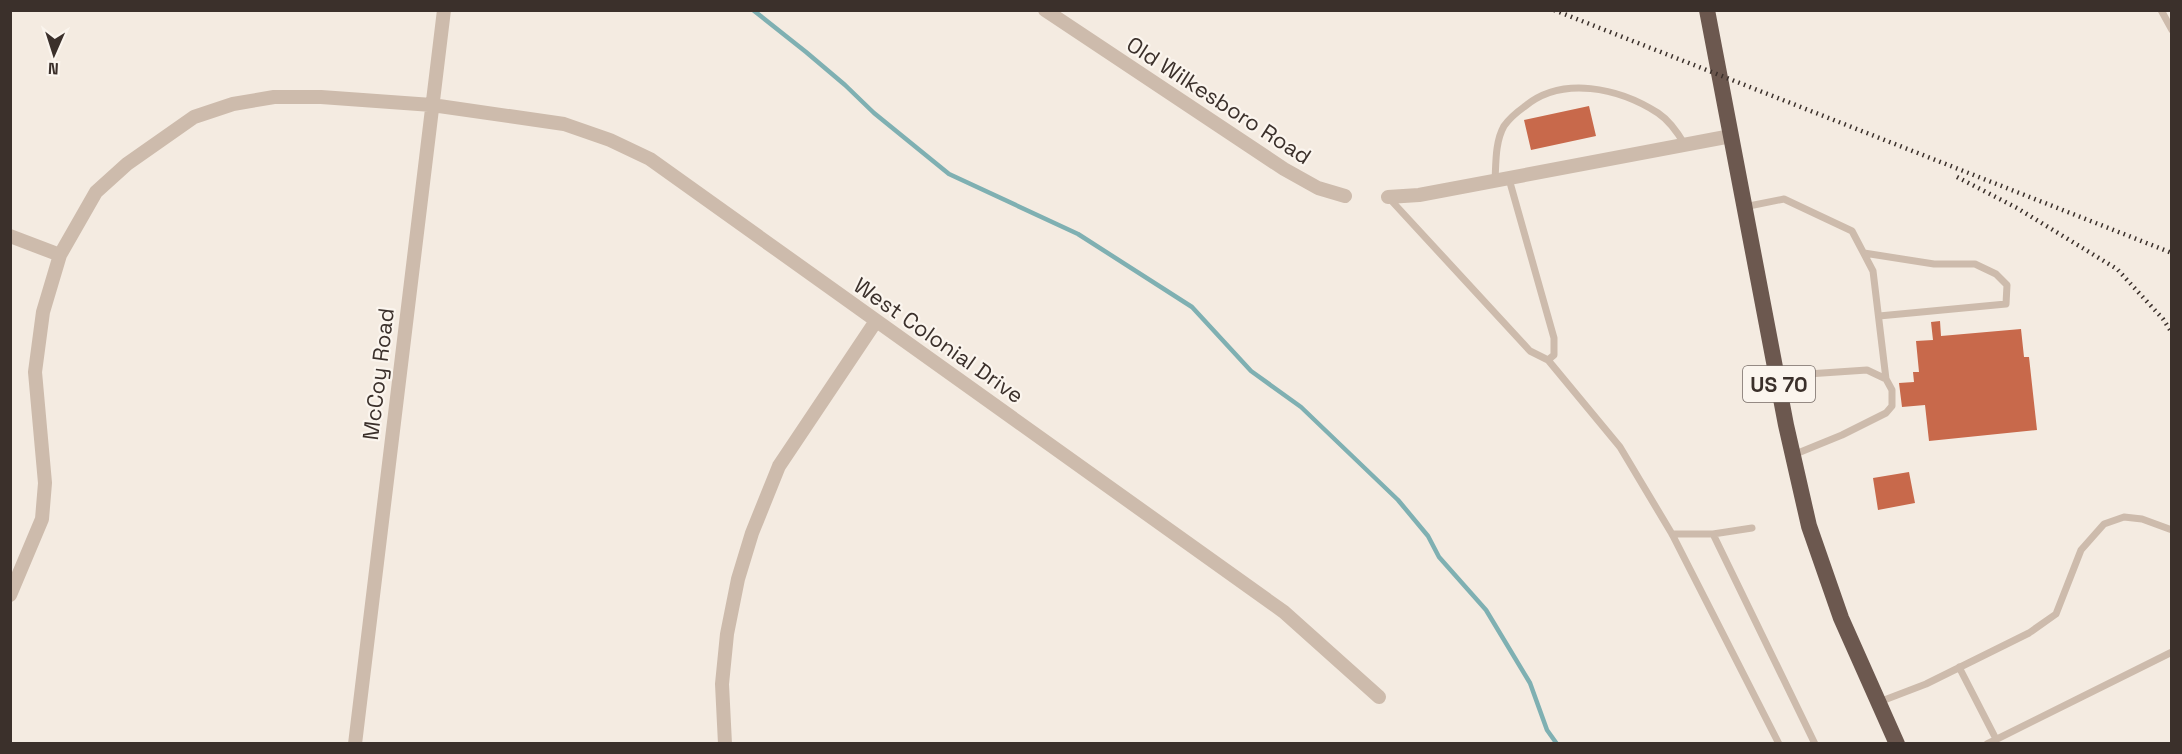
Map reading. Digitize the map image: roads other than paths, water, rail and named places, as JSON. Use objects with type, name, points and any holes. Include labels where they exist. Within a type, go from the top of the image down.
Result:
[{"type":"highway","name":"US 70","points":[[1707,10],[1777,376],[1809,526],[1840,618],[1897,744]]},
{"type":"street","name":"McCoy Road","points":[[355,744],[444,10]]},
{"type":"street","name":"Old Wilkesboro Road","points":[[1045,10],[1284,169],[1318,188],[1345,196]]},
{"type":"street","name":"West Colonial Drive","points":[[10,595],[42,519],[45,483],[35,372],[43,312],[60,255],[96,192],[128,164],[194,117],[233,104],[274,97],[321,97],[432,105],[564,124],[610,140],[650,159],[1284,612],[1379,697]]},
{"type":"street","points":[[1388,197],[1419,195],[1509,179],[1731,136]]},
{"type":"street","points":[[10,236],[60,255]]},
{"type":"street","points":[[725,744],[722,684],[727,634],[738,579],[752,533],[779,466],[876,321]]},
{"type":"lane","points":[[2161,10],[2172,30]]},
{"type":"lane","points":[[1495,181],[1497,153],[1502,130],[1507,122],[1532,100],[1546,93],[1580,87],[1619,95],[1659,114],[1669,122],[1685,145]]},
{"type":"lane","points":[[1509,179],[1554,338],[1554,355],[1548,360]]},
{"type":"lane","points":[[1388,197],[1530,351],[1548,360],[1620,447],[1672,534],[1779,744]]},
{"type":"lane","points":[[1744,207],[1784,199],[1852,231],[1874,271],[1886,379],[1892,390],[1892,406],[1886,413],[1842,435],[1793,455]]},
{"type":"lane","points":[[1864,253],[1934,264],[1975,264],[1996,274],[2007,285],[2006,304],[1879,316]]},
{"type":"lane","points":[[1777,376],[1867,370],[1886,379]]},
{"type":"lane","points":[[1878,702],[1926,684],[2029,633],[2056,614],[2081,550],[2104,524],[2124,517],[2142,519],[2172,530]]},
{"type":"lane","points":[[1672,534],[1713,534],[1752,528]]},
{"type":"lane","points":[[1713,534],[1815,744]]},
{"type":"lane","points":[[1987,744],[2172,652]]},
{"type":"lane","points":[[1959,667],[1996,739]]},
{"type":"waterway","points":[[753,10],[949,174],[1078,234],[1192,307],[1251,371],[1301,407],[1398,500],[1428,536],[1439,557],[1486,610],[1530,683],[1547,730],[1557,744]]},
{"type":"railway","points":[[1554,10],[2172,253]]},
{"type":"railway","points":[[1957,177],[2017,208],[2117,269],[2163,319],[2172,333]]}]
